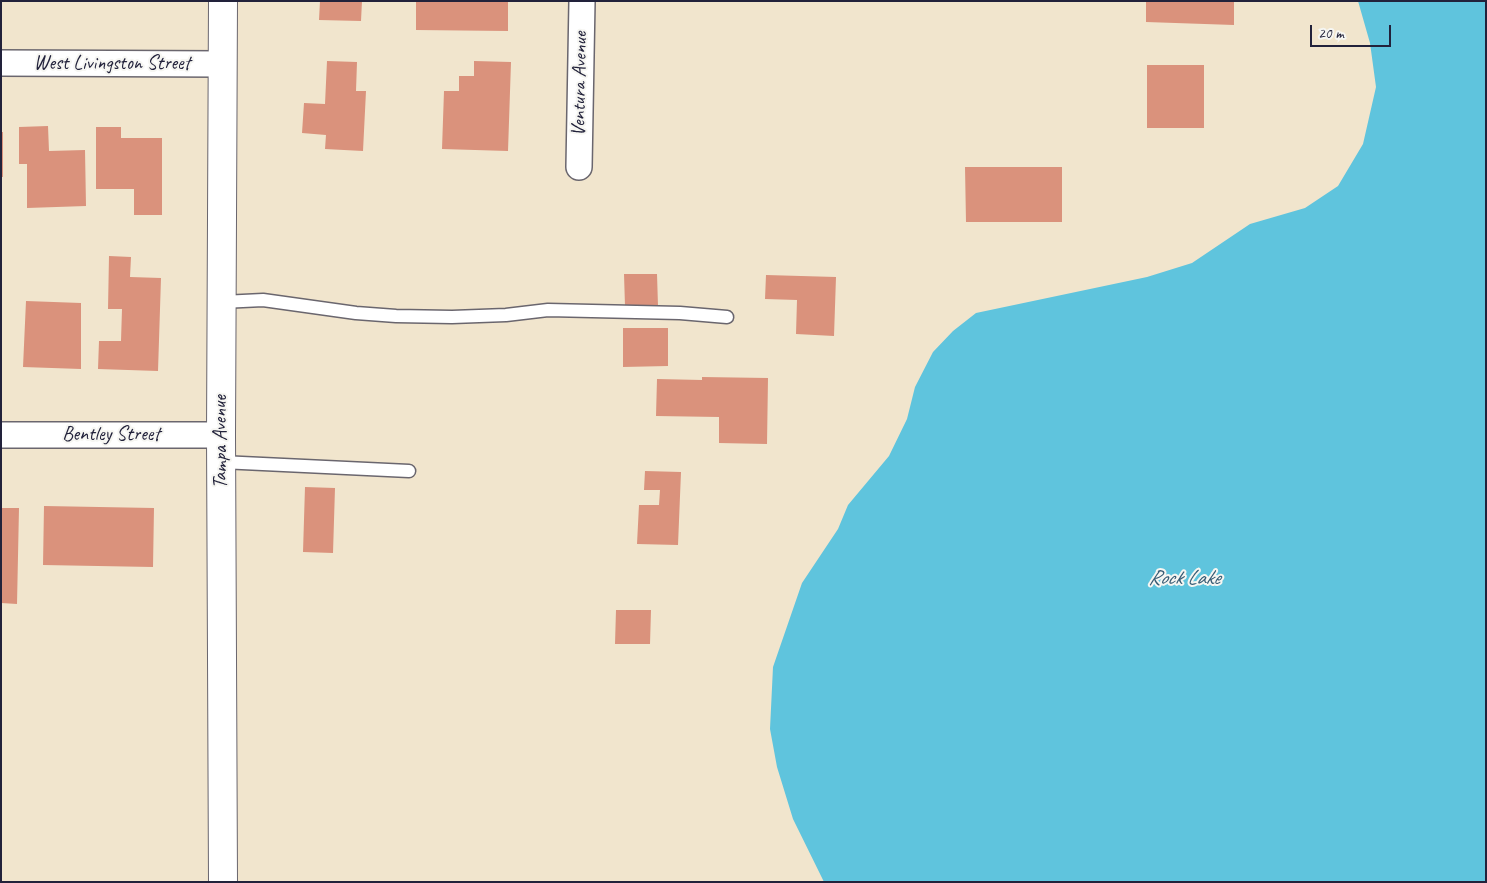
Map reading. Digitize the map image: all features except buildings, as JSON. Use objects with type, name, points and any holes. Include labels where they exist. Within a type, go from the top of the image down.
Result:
[{"type":"street","name":"Tampa Avenue","points":[[223,1],[221,435],[223,882]]},
{"type":"street","name":"Ventura Avenue","points":[[579,167],[582,1]]},
{"type":"street","name":"West Livingston Street","points":[[1,63],[223,64]]},
{"type":"street","name":"Bentley Street","points":[[1,434],[221,435]]},
{"type":"lane","points":[[222,302],[263,300],[356,313],[396,316],[452,317],[506,315],[548,310],[680,313],[727,317]]},
{"type":"lane","points":[[221,462],[409,471]]},
{"type":"water","name":"Rock Lake","points":[[1358,1],[1486,1],[1486,882],[824,882],[793,819],[777,767],[770,729],[773,667],[802,583],[838,529],[848,505],[889,456],[907,419],[915,387],[933,352],[953,331],[976,313],[1147,277],[1192,263],[1250,224],[1305,208],[1338,186],[1363,144],[1376,87],[1370,43]]}]
